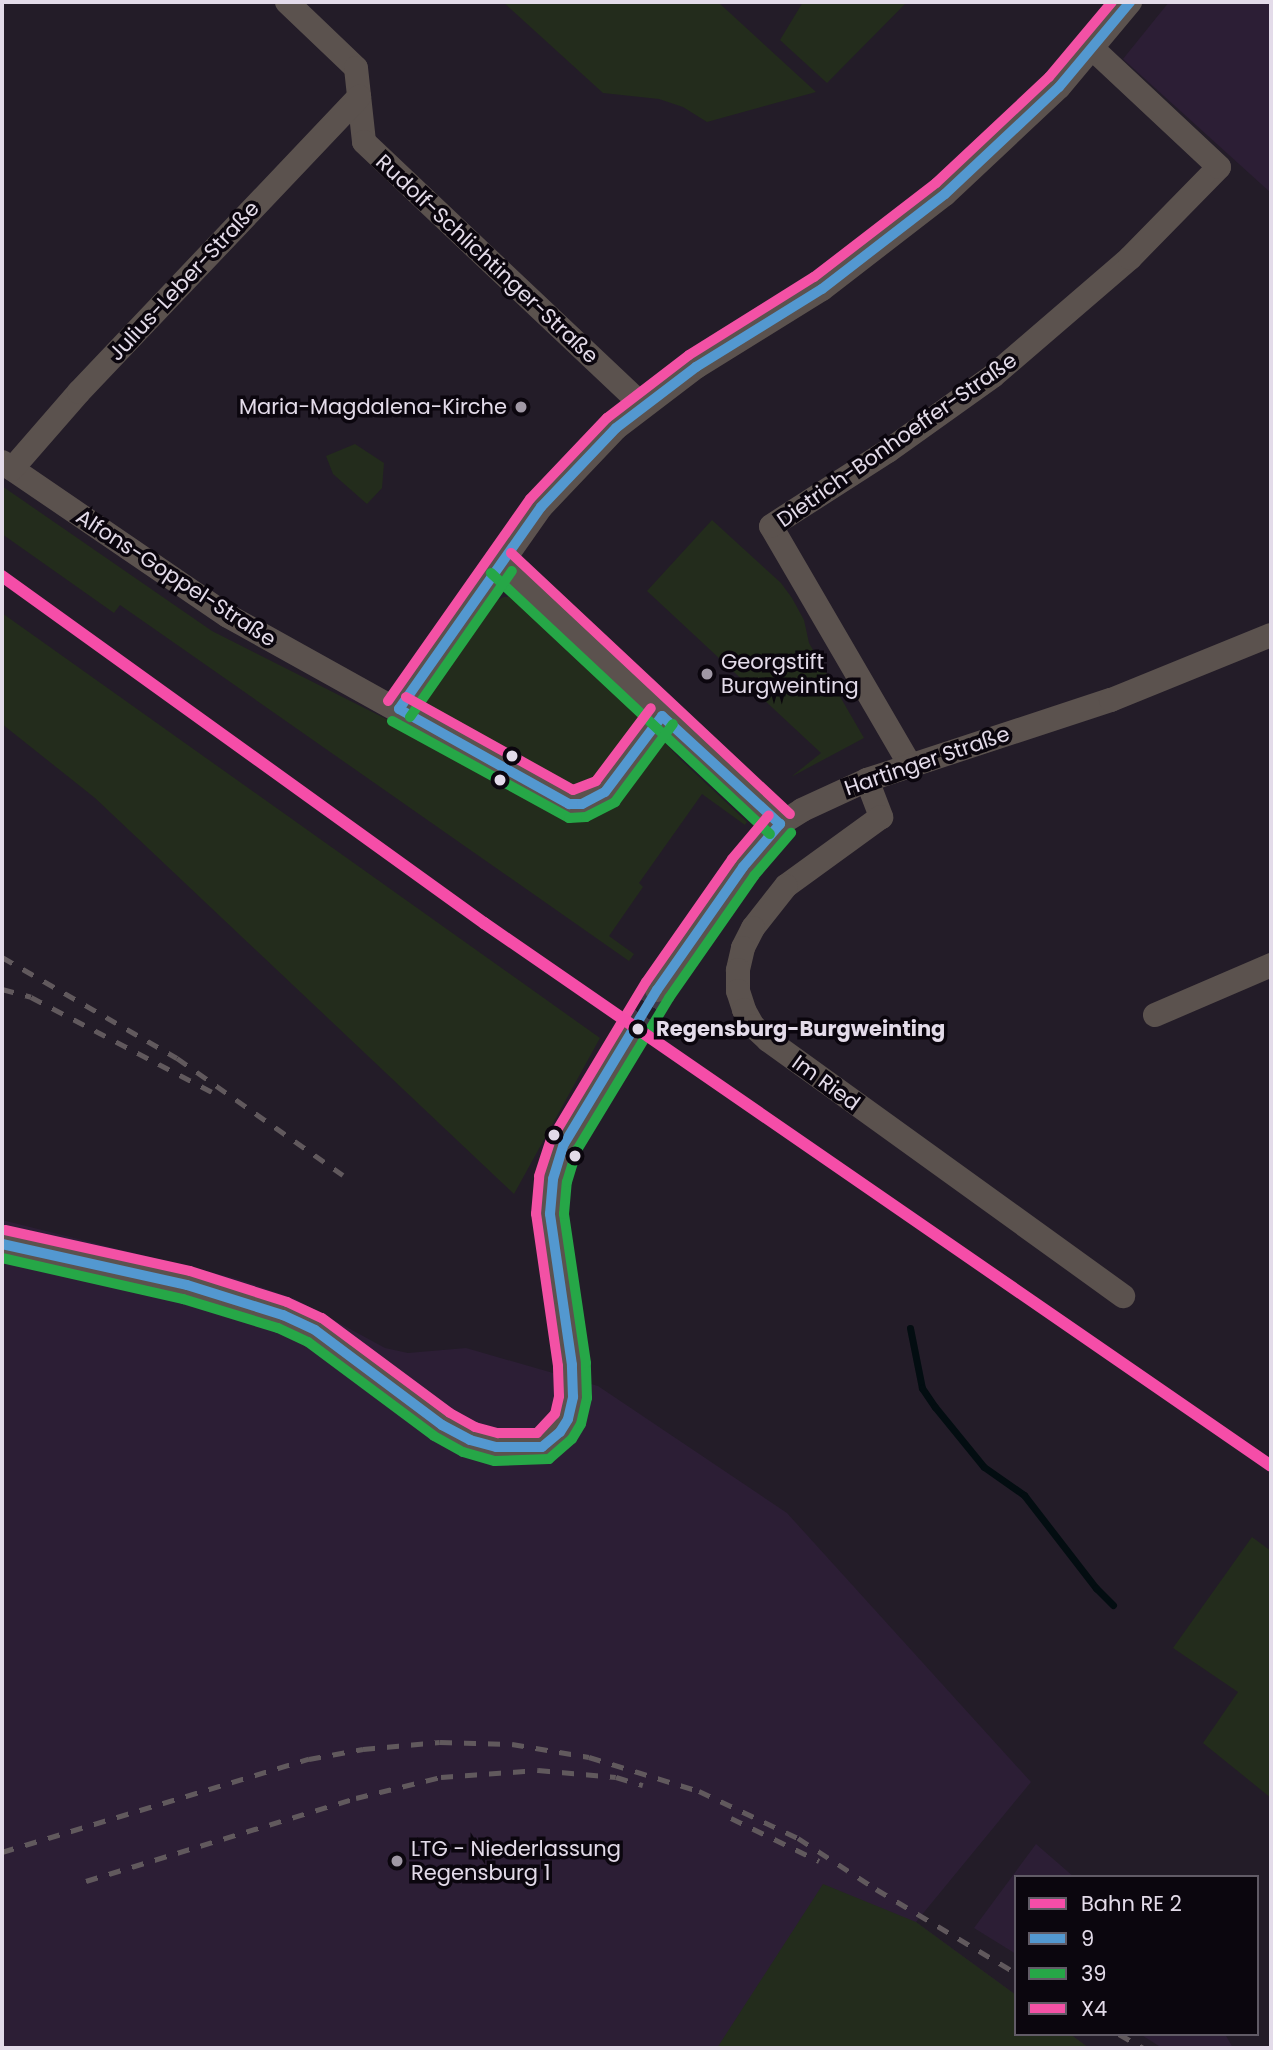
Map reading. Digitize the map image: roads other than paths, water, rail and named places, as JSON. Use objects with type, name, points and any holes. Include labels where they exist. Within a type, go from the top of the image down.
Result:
[{"type":"street","name":"Rudolf-Schlichtinger-Straße","points":[[287,2],[356,68],[363,142],[643,406]]},
{"type":"street","points":[[399,709],[550,497],[616,428],[696,367],[821,289],[945,194],[1020,126],[1093,49],[1130,2]]},
{"type":"street","name":"Dietrich-Bonhoeffer-Straße","points":[[910,765],[771,526],[888,451],[993,376],[1130,258],[1219,167],[1093,49]]},
{"type":"street","name":"Julius-Leber-Straße","points":[[7,466],[359,97]]},
{"type":"street","name":"Alfons-Goppel-Straße","points":[[7,466],[228,616],[569,804],[582,804],[604,792],[662,716]]},
{"type":"street","points":[[501,563],[780,824]]},
{"type":"street","name":"Hartinger Straße","points":[[657,990],[743,867],[780,824],[829,796],[867,780],[1111,700],[1271,635]]},
{"type":"street","name":"Im Ried","points":[[867,780],[881,817],[786,886],[753,928],[743,948],[738,970],[738,991],[744,1010],[754,1026],[768,1040],[1123,1296]]},
{"type":"street","points":[[1155,1015],[1271,965]]},
{"type":"street","points":[[2,1244],[187,1285],[283,1315],[315,1330],[442,1425],[470,1440],[496,1447],[542,1447],[560,1432],[572,1409],[572,1365],[552,1234],[552,1179],[564,1144],[628,1034]]},
{"type":"waterway","points":[[910,1328],[922,1388],[935,1407],[984,1467],[1024,1495],[1096,1588],[1113,1605]]},
{"type":"tunnel","points":[[628,1034],[657,990]]},
{"type":"railway","points":[[2,957],[177,1058],[343,1175]]},
{"type":"railway","points":[[2,989],[31,997],[212,1092]]},
{"type":"railway","points":[[2,1852],[309,1759],[363,1749],[440,1742],[512,1744],[589,1757],[699,1791],[798,1838],[876,1889],[1014,1972]]},
{"type":"railway","points":[[86,1881],[356,1798],[441,1777],[538,1770],[616,1777],[643,1785]]},
{"type":"railway","points":[[731,1818],[819,1861]]},
{"type":"railway","points":[[1122,2036],[1143,2048]]},
{"type":"place","name":"Maria-Magdalena-Kirche","points":[[521,407]]},
{"type":"place","name":"Georgstift Burgweinting","points":[[707,674]]},
{"type":"place","name":"Regensburg-Burgweinting","points":[[638,1029]]},
{"type":"place","name":"LTG - Niederlassung Regensburg 1","points":[[397,1861]]}]
